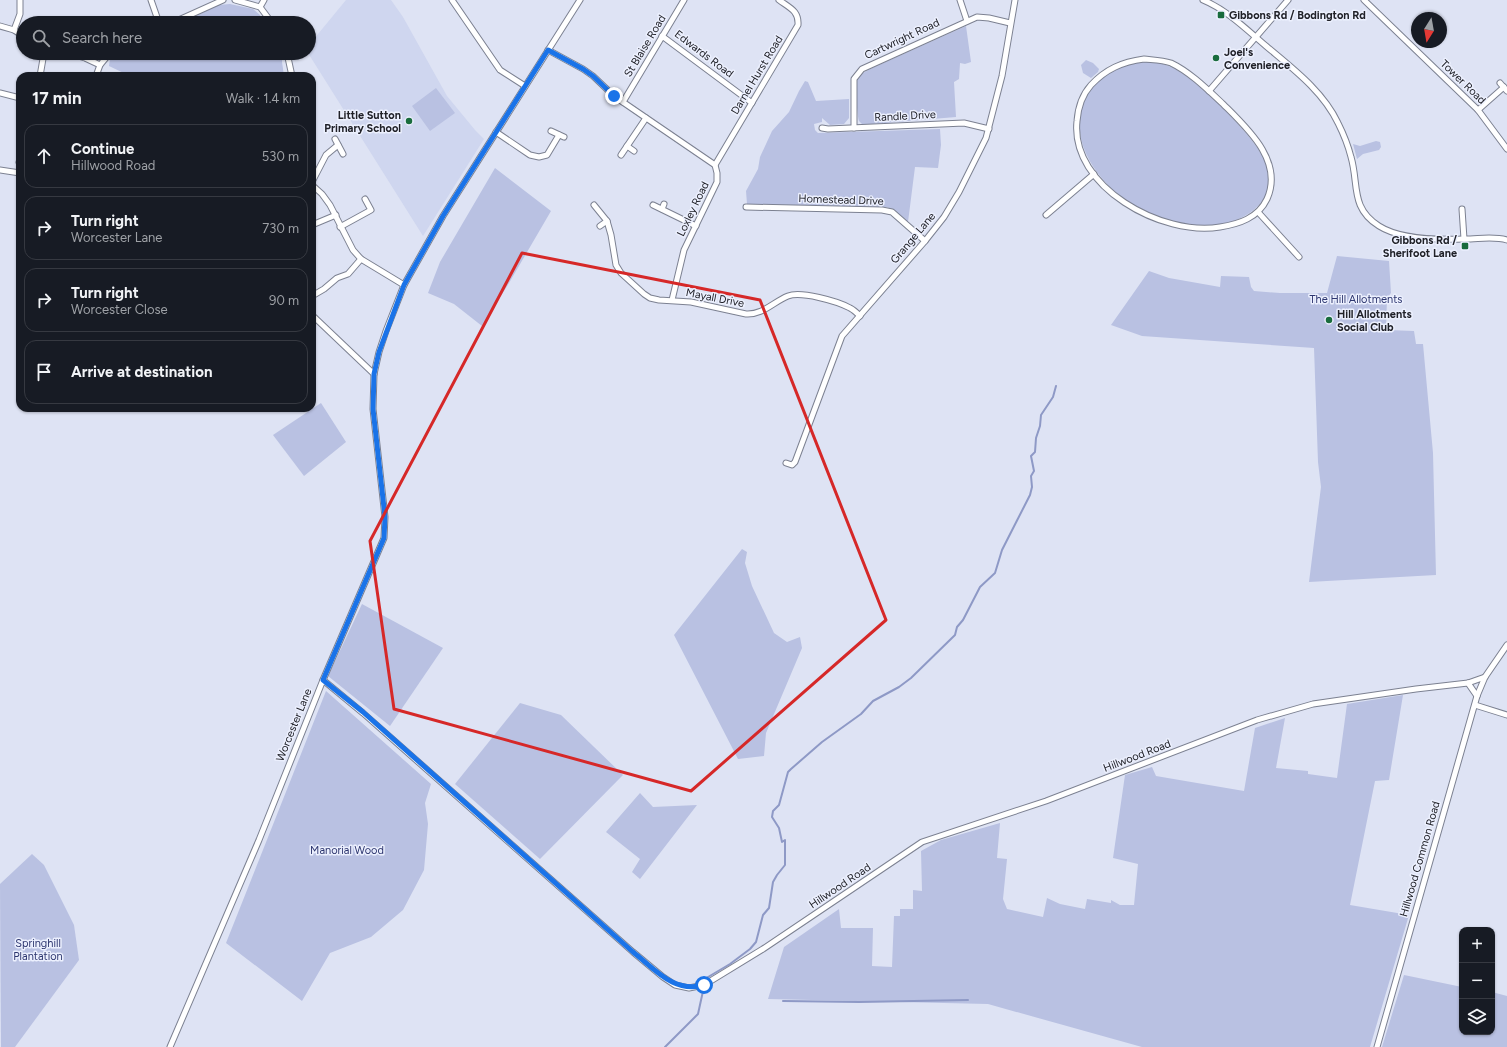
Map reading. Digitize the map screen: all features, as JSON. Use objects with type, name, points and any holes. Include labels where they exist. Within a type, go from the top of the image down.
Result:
[{"type":"street","points":[[19,16],[20,0]]},
{"type":"street","points":[[151,0],[157,16]]},
{"type":"street","points":[[188,16],[223,0]]},
{"type":"street","points":[[235,0],[260,7],[267,16]]},
{"type":"street","points":[[260,7],[264,0]]},
{"type":"street","points":[[452,0],[500,70],[525,86]]},
{"type":"street","name":"Worcester Lane","points":[[170,1047],[259,840],[323,680],[384,538],[385,517],[373,409],[374,374],[379,352],[404,285],[443,216],[580,0]]},
{"type":"street","name":"St Blaise Road","points":[[623,102],[684,0]]},
{"type":"street","name":"Darnel Hurst Road","points":[[715,165],[798,25],[799,18],[796,12],[779,0]]},
{"type":"street","points":[[960,0],[968,21]]},
{"type":"street","name":"Grange Lane","points":[[786,463],[792,465],[795,462],[842,336],[925,241],[944,216],[959,192],[986,138],[1002,76],[1015,0]]},
{"type":"street","points":[[1203,0],[1226,13],[1256,37],[1316,92],[1337,121],[1351,157],[1356,192],[1361,206],[1368,217],[1380,227],[1400,234],[1418,237],[1464,239],[1496,238],[1507,240]]},
{"type":"street","points":[[1209,91],[1288,0]]},
{"type":"street","name":"Tower Road","points":[[1364,0],[1478,110],[1507,149]]},
{"type":"street","name":"Cartwright Road","points":[[854,128],[853,86],[854,79],[862,69],[977,17],[990,18],[1010,23]]},
{"type":"street","points":[[0,26],[14,30],[16,25]]},
{"type":"street","name":"Edwards Road","points":[[662,36],[752,103]]},
{"type":"street","points":[[548,50],[583,69],[623,102],[715,165]]},
{"type":"street","points":[[1144,59],[1170,63],[1184,71],[1209,91],[1241,122],[1260,146],[1270,166],[1272,186],[1264,205],[1258,212],[1245,220],[1230,225],[1206,228],[1181,226],[1156,220],[1136,210],[1112,193],[1094,174],[1086,164],[1078,142],[1076,126],[1078,112],[1083,98],[1086,92],[1106,71],[1127,61],[1144,59]]},
{"type":"street","points":[[41,72],[43,60]]},
{"type":"street","points":[[89,60],[100,66]]},
{"type":"street","points":[[98,72],[105,60]]},
{"type":"street","points":[[289,60],[291,72]]},
{"type":"street","points":[[1478,110],[1504,87]]},
{"type":"street","points":[[0,93],[16,97]]},
{"type":"street","points":[[621,155],[646,118]]},
{"type":"street","name":"Randle Drive","points":[[822,128],[828,129],[964,123],[989,129]]},
{"type":"street","points":[[496,132],[530,155],[539,157],[547,155],[561,136],[551,131]]},
{"type":"street","points":[[334,139],[343,154]]},
{"type":"street","points":[[316,174],[326,155],[338,145]]},
{"type":"street","points":[[627,146],[634,151]]},
{"type":"street","name":"Loxley Road","points":[[672,300],[684,250],[717,182],[715,165]]},
{"type":"street","points":[[0,170],[16,172]]},
{"type":"street","points":[[1046,215],[1094,174]]},
{"type":"street","points":[[316,189],[326,199],[336,215],[340,227],[353,250],[361,259],[404,285]]},
{"type":"street","points":[[340,227],[371,210],[365,199]]},
{"type":"street","points":[[662,209],[664,204]]},
{"type":"street","name":"Mayall Drive","points":[[594,205],[607,221],[611,234],[616,265],[621,273],[650,298],[691,302],[754,315],[788,296],[811,295],[851,308],[860,316]]},
{"type":"street","points":[[653,205],[696,226]]},
{"type":"street","name":"Homestead Drive","points":[[746,207],[882,210],[892,212],[925,241]]},
{"type":"street","points":[[1462,209],[1464,239]]},
{"type":"street","points":[[1258,212],[1299,257]]},
{"type":"street","points":[[316,223],[336,215]]},
{"type":"street","points":[[600,226],[607,221]]},
{"type":"street","points":[[316,294],[337,278],[348,274],[361,259]]},
{"type":"street","points":[[316,319],[374,374]]},
{"type":"street","name":"Hillwood Common Road","points":[[1377,1047],[1477,696],[1485,677],[1507,645]]},
{"type":"street","name":"Hillwood Road","points":[[323,680],[363,712],[663,977],[675,985],[694,988],[704,985],[724,974],[922,842],[1046,801],[1264,718],[1313,704],[1360,696],[1468,684],[1485,677]]},
{"type":"street","points":[[1468,684],[1477,696]]},
{"type":"street","points":[[1475,705],[1507,715]]},
{"type":"highlighted area","points":[[522,253],[760,300],[886,620],[691,791],[394,709],[370,541]]},
{"type":"shaded area","name":"Little Sutton Primary School","points":[[346,0],[391,0],[403,17],[447,96],[484,139],[423,236],[312,60],[316,60],[316,36]]},
{"type":"green space","points":[[230,4],[253,9],[260,16],[196,16],[218,5]]},
{"type":"green space","points":[[966,26],[971,62],[965,64],[960,63],[959,79],[954,82],[956,117],[872,124],[862,124],[859,121],[856,87],[857,79],[862,73]]},
{"type":"green space","points":[[110,60],[282,60],[283,72],[122,72],[109,66]]},
{"type":"green space","points":[[1086,60],[1093,63],[1099,69],[1098,72],[1091,78],[1083,73],[1081,65]]},
{"type":"green space","points":[[1146,61],[1168,66],[1190,79],[1230,115],[1243,129],[1263,156],[1268,167],[1270,179],[1268,189],[1264,199],[1249,214],[1229,223],[1210,226],[1186,225],[1155,217],[1138,209],[1121,197],[1106,183],[1094,168],[1085,150],[1080,132],[1081,113],[1088,94],[1104,76],[1119,66],[1127,63]]},
{"type":"green space","points":[[805,81],[808,82],[816,101],[849,99],[849,118],[844,124],[830,125],[822,118],[822,122],[814,124],[815,130],[818,133],[940,129],[941,145],[938,168],[915,167],[908,222],[895,211],[887,207],[747,204],[746,191],[758,169],[760,157],[772,131],[789,112]]},
{"type":"green space","points":[[436,88],[455,113],[430,131],[412,106]]},
{"type":"green space","points":[[1376,141],[1380,142],[1381,147],[1379,150],[1363,154],[1357,159],[1353,144],[1360,146]]},
{"type":"green space","points":[[495,168],[551,211],[482,326],[454,304],[428,293],[440,262]]},
{"type":"green space","name":"The Hill Allotments","points":[[1337,256],[1389,261],[1391,293],[1387,298],[1386,330],[1414,331],[1416,344],[1423,344],[1433,453],[1436,575],[1309,582],[1321,487],[1318,462],[1314,348],[1142,336],[1111,325],[1149,271],[1169,278],[1220,287],[1221,276],[1249,277],[1251,287],[1254,291],[1280,293],[1327,293]]},
{"type":"green space","points":[[321,403],[346,442],[304,476],[273,435],[308,412],[316,412],[316,406]]},
{"type":"green space","points":[[742,549],[747,552],[745,563],[752,586],[774,633],[787,642],[800,637],[802,648],[766,733],[764,756],[738,759],[674,635]]},
{"type":"green space","points":[[362,604],[443,648],[390,726],[328,676]]},
{"type":"green space","name":"Manorial Wood","points":[[326,691],[431,784],[425,803],[428,824],[424,870],[403,910],[371,937],[330,953],[302,1001],[226,943]]},
{"type":"green space","points":[[1403,695],[1389,780],[1375,781],[1350,905],[1409,915],[1370,1047],[1142,1047],[988,1004],[768,999],[784,947],[839,909],[841,928],[873,928],[872,966],[892,967],[894,916],[900,916],[900,909],[913,909],[913,890],[922,891],[921,851],[941,840],[1000,823],[997,858],[1007,859],[1003,899],[1007,909],[1043,917],[1047,898],[1060,904],[1085,909],[1087,899],[1111,903],[1111,900],[1120,905],[1134,905],[1138,864],[1113,858],[1125,775],[1152,767],[1156,776],[1244,791],[1255,728],[1285,718],[1276,768],[1308,771],[1308,774],[1337,778],[1347,704]]},
{"type":"green space","points":[[520,703],[561,715],[623,775],[540,859],[455,784]]},
{"type":"green space","points":[[640,793],[653,807],[697,805],[640,879],[632,872],[640,859],[606,832]]},
{"type":"green space","name":"Springhill Plantation","points":[[32,854],[44,865],[74,925],[79,960],[15,1047],[1,1047],[0,884]]},
{"type":"green space","points":[[1404,975],[1459,986],[1459,1035],[1495,1035],[1495,993],[1507,996],[1507,1047],[1382,1047]]},
{"type":"waterway","points":[[703,980],[730,964],[750,949],[756,942],[763,915],[769,908],[773,882],[785,865],[785,840],[782,842],[779,828],[772,817],[773,811],[779,805],[788,772],[822,742],[861,714],[873,701],[899,687],[911,678],[955,635],[957,627],[963,620],[980,587],[995,573],[1002,550],[1030,495],[1032,487],[1031,476],[1034,471],[1031,456],[1035,452],[1036,438],[1040,426],[1041,415],[1053,397],[1056,386]]},
{"type":"waterway","points":[[665,1047],[698,1014],[703,991]]},
{"type":"waterway","points":[[783,1001],[859,1002],[968,1000]]},
{"type":"place","name":"Gibbons Rd / Bodington Rd","points":[[1221,15]]},
{"type":"place","name":"Joel's Convenience","points":[[1216,58]]},
{"type":"place","name":"Little Sutton Primary School","points":[[409,121]]},
{"type":"place","name":"Gibbons Rd / Sherifoot Lane","points":[[1465,246]]},
{"type":"place","name":"Hill Allotments Social Club","points":[[1329,320]]},
{"type":"route","points":[[614,96],[593,76],[583,69],[548,50],[443,216],[404,285],[386,331],[374,374],[373,409],[385,517],[384,538],[323,680],[363,712],[663,977],[675,985],[689,988],[704,985]]}]
